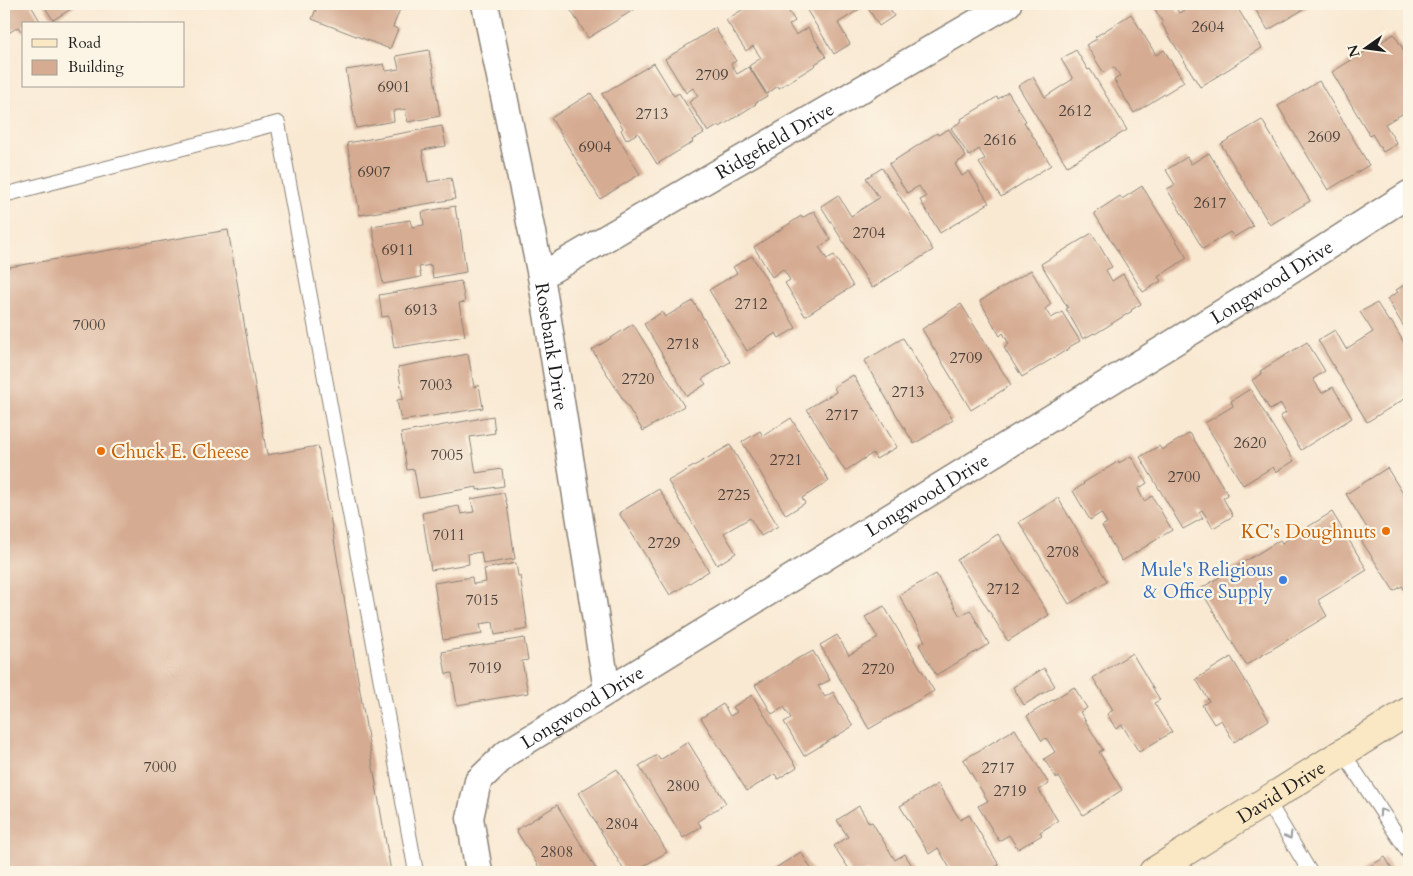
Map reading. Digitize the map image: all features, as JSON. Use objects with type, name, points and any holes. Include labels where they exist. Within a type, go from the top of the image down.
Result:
[{"type":"main road","name":"David Drive","points":[[1153,872],[1409,711]]},
{"type":"street","name":"Rosebank Drive","points":[[485,4],[541,276],[607,690]]},
{"type":"street","name":"Ridgefield Drive","points":[[541,276],[1008,4]]},
{"type":"street","name":"Longwood Drive","points":[[479,872],[470,818],[478,781],[507,753],[1267,285],[1409,194]]},
{"type":"lane","points":[[4,195],[278,123],[416,872]]},
{"type":"lane","points":[[1343,753],[1409,853]]},
{"type":"lane","points":[[1267,800],[1310,872]]},
{"type":"building","points":[[4,4],[30,4],[40,21],[22,22],[22,32],[18,27],[4,36]]},
{"type":"building","points":[[43,4],[79,4],[53,20]]},
{"type":"building","points":[[318,4],[402,4],[393,27],[398,29],[390,49],[312,19]]},
{"type":"building","points":[[567,4],[643,4],[588,38]]},
{"type":"building","points":[[751,4],[784,4],[795,21],[789,25],[796,35],[808,28],[826,57],[767,94],[749,66],[761,58],[753,46],[746,51],[726,20]]},
{"type":"building","points":[[803,4],[887,4],[894,16],[879,26],[866,5],[838,23],[850,44],[834,54]]},
{"type":"building","points":[[1152,4],[1173,4],[1179,13],[1195,4],[1235,4],[1262,48],[1200,87]]},
{"type":"building","points":[[1252,4],[1313,4],[1268,30]]},
{"type":"building","points":[[1131,14],[1156,55],[1164,50],[1184,82],[1134,113],[1114,80],[1120,76],[1114,67],[1104,73],[1086,45]]},
{"type":"building","points":[[715,28],[736,61],[731,64],[737,74],[749,67],[767,96],[720,127],[719,125],[708,132],[689,102],[698,96],[693,88],[686,93],[665,59]]},
{"type":"building","points":[[1394,34],[1409,59],[1409,110],[1385,124],[1397,144],[1383,152],[1372,134],[1370,136],[1332,72]]},
{"type":"building","points":[[429,50],[440,116],[408,122],[405,109],[393,111],[394,121],[356,128],[346,70],[384,64],[386,71],[399,69],[396,56]]},
{"type":"building","points":[[1076,50],[1088,70],[1090,69],[1127,130],[1067,166],[1018,86],[1033,77],[1045,97],[1073,79],[1061,59]]},
{"type":"building","points":[[654,63],[674,96],[679,93],[704,133],[657,164],[638,133],[626,140],[621,130],[623,128],[602,94]]},
{"type":"building","points":[[1319,81],[1369,165],[1328,190],[1278,106]]},
{"type":"building","points":[[1008,92],[1051,165],[1001,197],[979,163],[985,159],[979,149],[969,156],[951,128],[962,121],[961,119]]},
{"type":"building","points":[[591,93],[640,174],[600,199],[551,118]]},
{"type":"building","points":[[1262,120],[1310,201],[1270,225],[1221,144]]},
{"type":"building","points":[[442,126],[446,146],[422,150],[428,182],[451,178],[455,199],[360,215],[347,143]]},
{"type":"building","points":[[949,129],[966,157],[955,164],[962,176],[969,171],[989,203],[940,233],[920,200],[926,197],[919,186],[907,193],[889,164],[937,133],[938,135]]},
{"type":"building","points":[[1209,153],[1253,226],[1234,237],[1230,232],[1203,249],[1167,189],[1175,185],[1166,170],[1187,157],[1191,164]]},
{"type":"building","points":[[882,168],[933,250],[872,288],[821,206],[838,195],[851,216],[879,198],[866,178]]},
{"type":"building","points":[[1142,186],[1187,258],[1158,277],[1161,281],[1143,292],[1094,213],[1120,196],[1122,199]]},
{"type":"building","points":[[455,206],[457,219],[459,219],[466,272],[433,278],[431,265],[419,267],[421,277],[383,284],[372,226],[410,220],[412,227],[424,225],[422,212]]},
{"type":"building","points":[[814,211],[831,240],[819,247],[827,259],[834,255],[853,286],[805,316],[785,283],[790,280],[783,269],[772,277],[754,247],[801,216],[802,218]]},
{"type":"building","points":[[228,230],[267,455],[318,446],[391,872],[9,872],[4,839],[4,268]]},
{"type":"building","points":[[1092,233],[1112,267],[1106,270],[1112,281],[1123,274],[1141,304],[1095,334],[1083,339],[1066,309],[1068,308],[1041,264]]},
{"type":"building","points":[[752,256],[796,328],[779,338],[776,333],[747,351],[709,290],[737,273],[733,267]]},
{"type":"building","points":[[1031,270],[1051,304],[1045,309],[1051,318],[1062,312],[1080,341],[1022,377],[1004,348],[1009,344],[1003,333],[1000,336],[980,301]]},
{"type":"building","points":[[461,281],[465,302],[459,303],[465,336],[394,348],[389,316],[382,317],[379,295]]},
{"type":"building","points":[[1409,282],[1409,324],[1404,327],[1387,299],[1398,292],[1396,290]]},
{"type":"building","points":[[693,301],[730,362],[702,379],[706,384],[687,396],[644,324],[662,312],[665,317]]},
{"type":"building","points":[[1377,303],[1389,322],[1391,321],[1409,351],[1409,396],[1367,422],[1318,340],[1335,330],[1346,349],[1373,332],[1360,312]]},
{"type":"building","points":[[961,304],[1011,385],[971,410],[922,329]]},
{"type":"building","points":[[633,324],[684,406],[643,431],[592,350]]},
{"type":"building","points":[[903,338],[953,420],[914,444],[864,361]]},
{"type":"building","points":[[1307,342],[1325,371],[1313,379],[1322,393],[1333,387],[1352,418],[1301,450],[1280,416],[1286,413],[1281,404],[1270,410],[1252,380],[1262,374],[1260,371]]},
{"type":"building","points":[[468,354],[474,387],[479,385],[483,408],[401,421],[397,400],[403,399],[398,367]]},
{"type":"building","points":[[853,375],[897,447],[876,459],[873,453],[845,471],[807,409],[836,392],[834,387]]},
{"type":"building","points":[[1250,389],[1294,461],[1276,472],[1273,467],[1243,485],[1205,423],[1233,406],[1231,401]]},
{"type":"building","points":[[493,416],[495,433],[470,437],[476,473],[502,469],[504,486],[477,490],[477,487],[419,497],[414,469],[407,470],[401,433]]},
{"type":"building","points":[[791,418],[829,481],[802,498],[805,503],[786,515],[742,442],[760,431],[763,436]]},
{"type":"building","points":[[1190,433],[1228,495],[1223,498],[1233,516],[1213,528],[1202,510],[1199,512],[1203,518],[1183,529],[1140,457],[1159,446],[1162,450]]},
{"type":"building","points":[[730,445],[778,526],[761,536],[750,518],[724,533],[736,553],[717,565],[668,481]]},
{"type":"building","points":[[1131,456],[1147,483],[1138,489],[1144,501],[1152,496],[1172,530],[1122,561],[1102,526],[1107,523],[1101,513],[1090,520],[1073,491],[1119,461],[1119,463]]},
{"type":"building","name":"KC's Doughnuts","points":[[1387,468],[1409,503],[1409,597],[1402,586],[1394,591],[1357,534],[1367,528],[1346,494]]},
{"type":"building","points":[[659,489],[709,571],[670,595],[619,513]]},
{"type":"building","points":[[504,493],[515,559],[483,564],[481,552],[468,554],[469,564],[431,570],[422,513],[459,506],[461,514],[474,512],[471,499]]},
{"type":"building","points":[[1058,498],[1107,581],[1069,604],[1019,522]]},
{"type":"building","name":"Mule's Religious & Office Supply","points":[[1332,512],[1367,570],[1318,600],[1327,616],[1246,665],[1200,589],[1280,540],[1282,543]]},
{"type":"building","points":[[998,534],[1049,615],[1008,641],[957,560]]},
{"type":"building","points":[[516,563],[518,576],[520,576],[528,629],[495,635],[493,622],[480,624],[482,634],[443,640],[434,583],[472,577],[473,584],[486,582],[484,569]]},
{"type":"building","points":[[936,574],[960,616],[970,610],[989,644],[936,675],[919,645],[925,641],[899,595]]},
{"type":"building","points":[[884,606],[934,691],[869,729],[820,645],[837,635],[849,655],[878,638],[865,617]]},
{"type":"building","points":[[524,638],[528,660],[522,661],[528,693],[457,705],[452,673],[446,674],[442,652]]},
{"type":"building","points":[[813,651],[830,680],[818,686],[825,697],[833,692],[853,726],[804,756],[784,722],[791,718],[784,707],[772,714],[755,685]]},
{"type":"building","points":[[1132,653],[1160,700],[1154,703],[1172,732],[1139,752],[1122,725],[1116,729],[1107,714],[1113,710],[1093,678]]},
{"type":"building","points":[[1231,657],[1269,720],[1234,742],[1221,720],[1214,724],[1202,705],[1209,701],[1196,679]]},
{"type":"building","points":[[1044,668],[1055,686],[1024,705],[1013,687]]},
{"type":"building","points":[[1074,687],[1087,708],[1080,712],[1103,750],[1099,752],[1122,790],[1083,815],[1059,777],[1057,779],[1044,759],[1055,752],[1046,738],[1042,741],[1027,716]]},
{"type":"building","points":[[752,695],[797,767],[778,779],[775,774],[747,791],[701,718],[723,704],[730,716],[737,712],[733,707]]},
{"type":"building","points":[[1015,729],[1049,784],[1039,790],[1058,821],[1040,832],[1042,835],[1018,849],[1009,835],[999,841],[978,806],[988,801],[963,760]]},
{"type":"building","points":[[688,742],[726,803],[698,821],[701,827],[683,838],[639,766],[657,755],[660,760]]},
{"type":"building","points":[[617,769],[667,852],[634,872],[625,872],[578,793]]},
{"type":"building","points":[[938,784],[960,820],[969,815],[999,865],[987,872],[952,872],[938,848],[929,854],[900,806]]},
{"type":"building","points":[[557,805],[598,872],[542,872],[516,830]]},
{"type":"building","points":[[859,806],[869,823],[872,822],[895,860],[905,854],[916,872],[851,872],[834,846],[848,837],[837,820]]},
{"type":"building","points":[[801,852],[813,872],[769,872]]},
{"type":"building","points":[[1385,857],[1394,872],[1361,872]]},
{"type":"place","name":"Chuck E. Cheese","points":[[101,451]]},
{"type":"place","name":"KC's Doughnuts","points":[[1386,531]]},
{"type":"place","name":"Mule's Religious & Office Supply","points":[[1283,580]]}]
